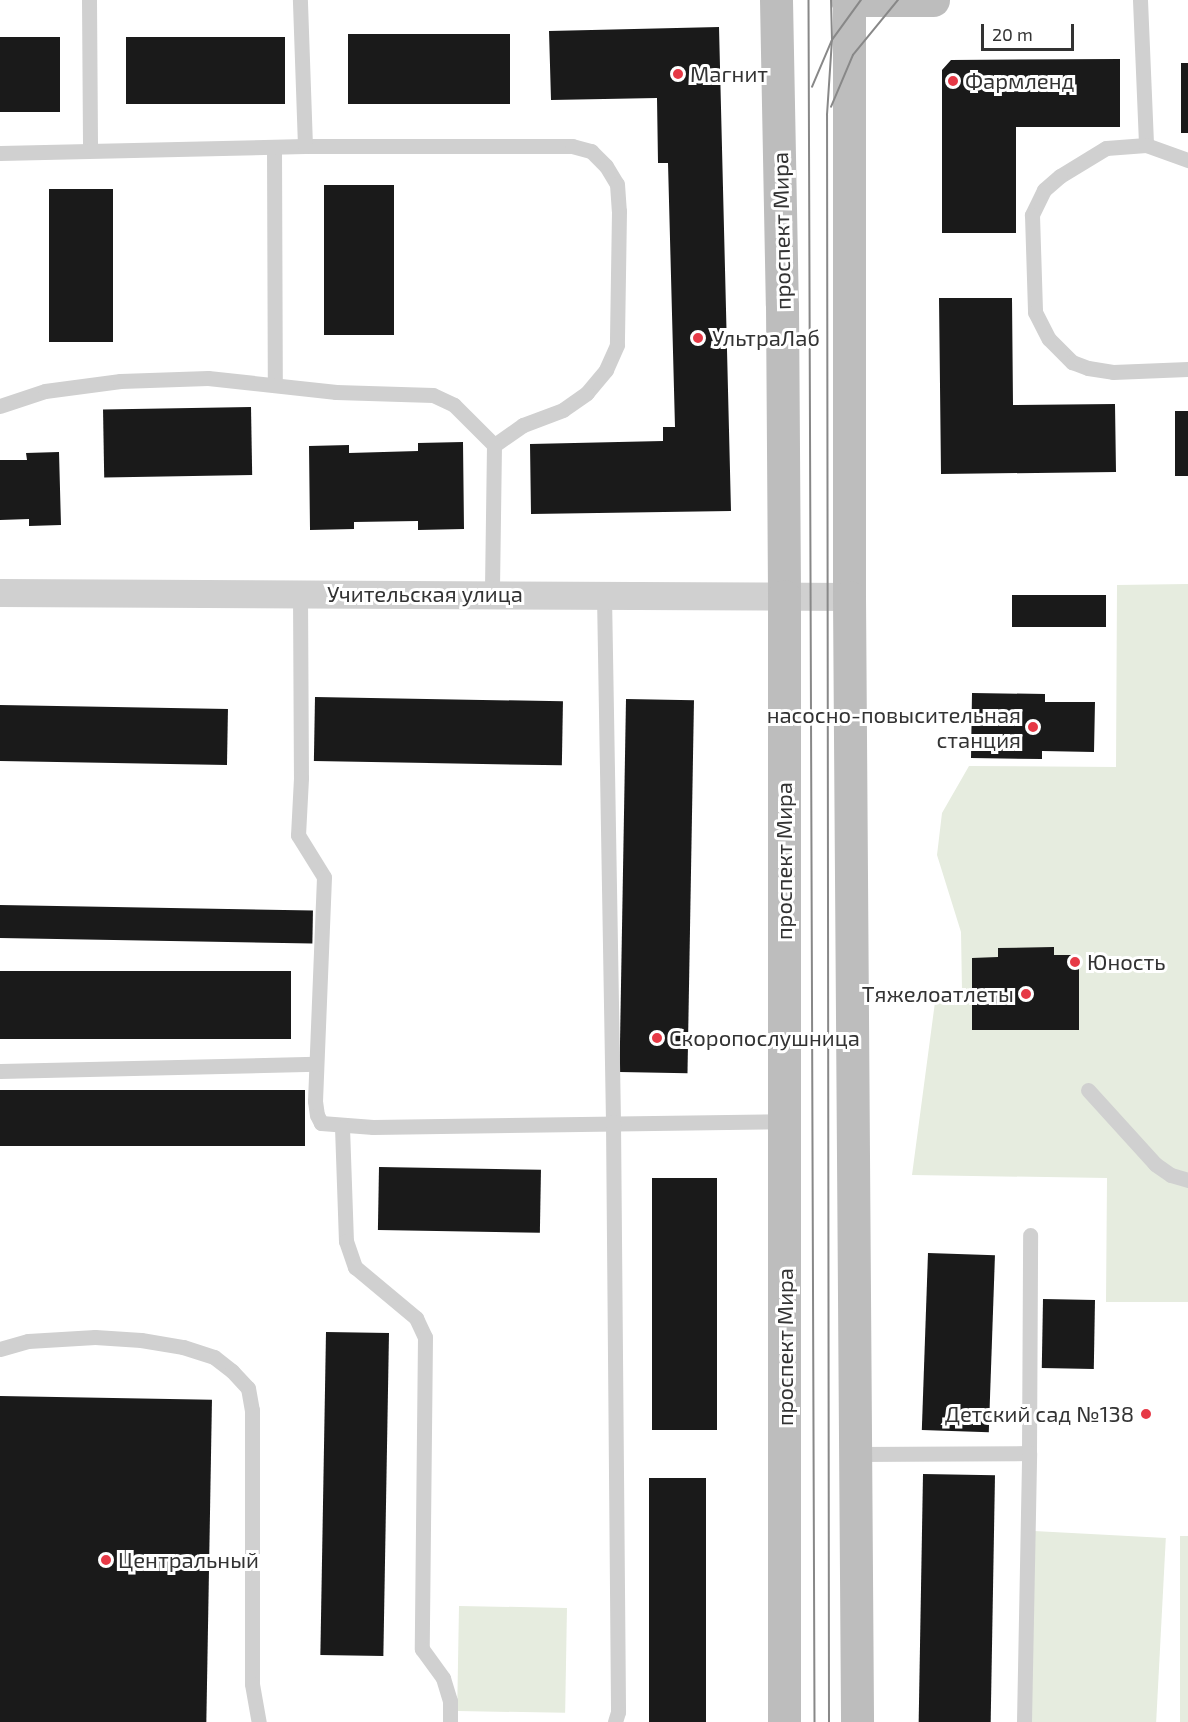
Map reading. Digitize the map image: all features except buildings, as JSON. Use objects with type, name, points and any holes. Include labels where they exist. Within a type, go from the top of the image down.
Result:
[{"type":"main road","name":"проспект Мира","points":[[776,0],[782,293],[784,596],[786,1121],[784,1722]]},
{"type":"main road","points":[[857,1722],[849,597],[848,0],[933,0]]},
{"type":"street","name":"Учительская улица","points":[[0,593],[849,597]]},
{"type":"lane","points":[[89,0],[90,150]]},
{"type":"lane","points":[[300,0],[305,146]]},
{"type":"lane","points":[[1140,0],[1146,146]]},
{"type":"lane","points":[[0,153],[305,146],[572,146],[591,151],[606,166],[617,184],[620,211],[617,345],[606,370],[587,393],[563,410],[523,425],[494,445]]},
{"type":"lane","points":[[1188,160],[1146,146],[1106,148],[1060,176],[1044,190],[1032,215],[1035,312],[1049,339],[1072,362],[1088,368],[1113,372],[1188,369]]},
{"type":"lane","points":[[274,147],[275,384]]},
{"type":"lane","points":[[0,406],[45,391],[120,381],[208,378],[336,392],[433,394],[454,405],[494,445],[492,594]]},
{"type":"lane","points":[[300,594],[301,778],[298,835],[324,877],[316,1064],[317,1115],[321,1123],[342,1127],[786,1121]]},
{"type":"lane","points":[[604,595],[613,1122],[618,1712],[615,1722]]},
{"type":"lane","points":[[0,1071],[316,1064]]},
{"type":"lane","points":[[1088,1090],[1155,1164],[1171,1175],[1188,1180]]},
{"type":"lane","points":[[342,1127],[346,1241],[355,1267],[416,1318],[425,1337],[422,1649],[443,1678],[450,1701],[450,1722]]},
{"type":"lane","points":[[1024,1722],[1030,1235]]},
{"type":"lane","points":[[0,1349],[28,1341],[95,1337],[141,1340],[183,1347],[214,1357],[248,1388],[252,1410],[252,1684],[259,1722]]},
{"type":"lane","points":[[854,1454],[1029,1453]]},
{"type":"shaded area","name":"Юность","points":[[1188,584],[1188,1302],[1106,1302],[1107,1178],[912,1175],[935,1002],[962,991],[961,932],[937,855],[942,813],[969,766],[1116,767],[1117,585]]},
{"type":"shaded area","points":[[1034,1531],[1166,1538],[1156,1722],[1024,1722]]},
{"type":"shaded area","points":[[1180,1536],[1188,1536],[1188,1722],[1180,1722]]},
{"type":"shaded area","points":[[459,1606],[567,1608],[565,1713],[457,1711]]},
{"type":"tram line","points":[[809,0],[815,1722]]},
{"type":"tram line","points":[[829,1722],[827,115],[832,40],[831,0]]},
{"type":"tram line","points":[[812,87],[832,40],[861,0]]},
{"type":"tram line","points":[[831,107],[853,55],[898,0]]},
{"type":"place","name":"Магнит","points":[[678,74]]},
{"type":"place","name":"Фармленд","points":[[953,81]]},
{"type":"place","name":"УльтраЛаб","points":[[698,338]]},
{"type":"place","name":"насосно-повысительная станция","points":[[1033,727]]},
{"type":"place","name":"Юность","points":[[1075,962]]},
{"type":"place","name":"Тяжелоатлеты","points":[[1026,994]]},
{"type":"place","name":"Скоропослушница","points":[[657,1038]]},
{"type":"place","name":"Детский сад №138","points":[[1146,1414]]},
{"type":"place","name":"Центральный","points":[[106,1560]]}]
